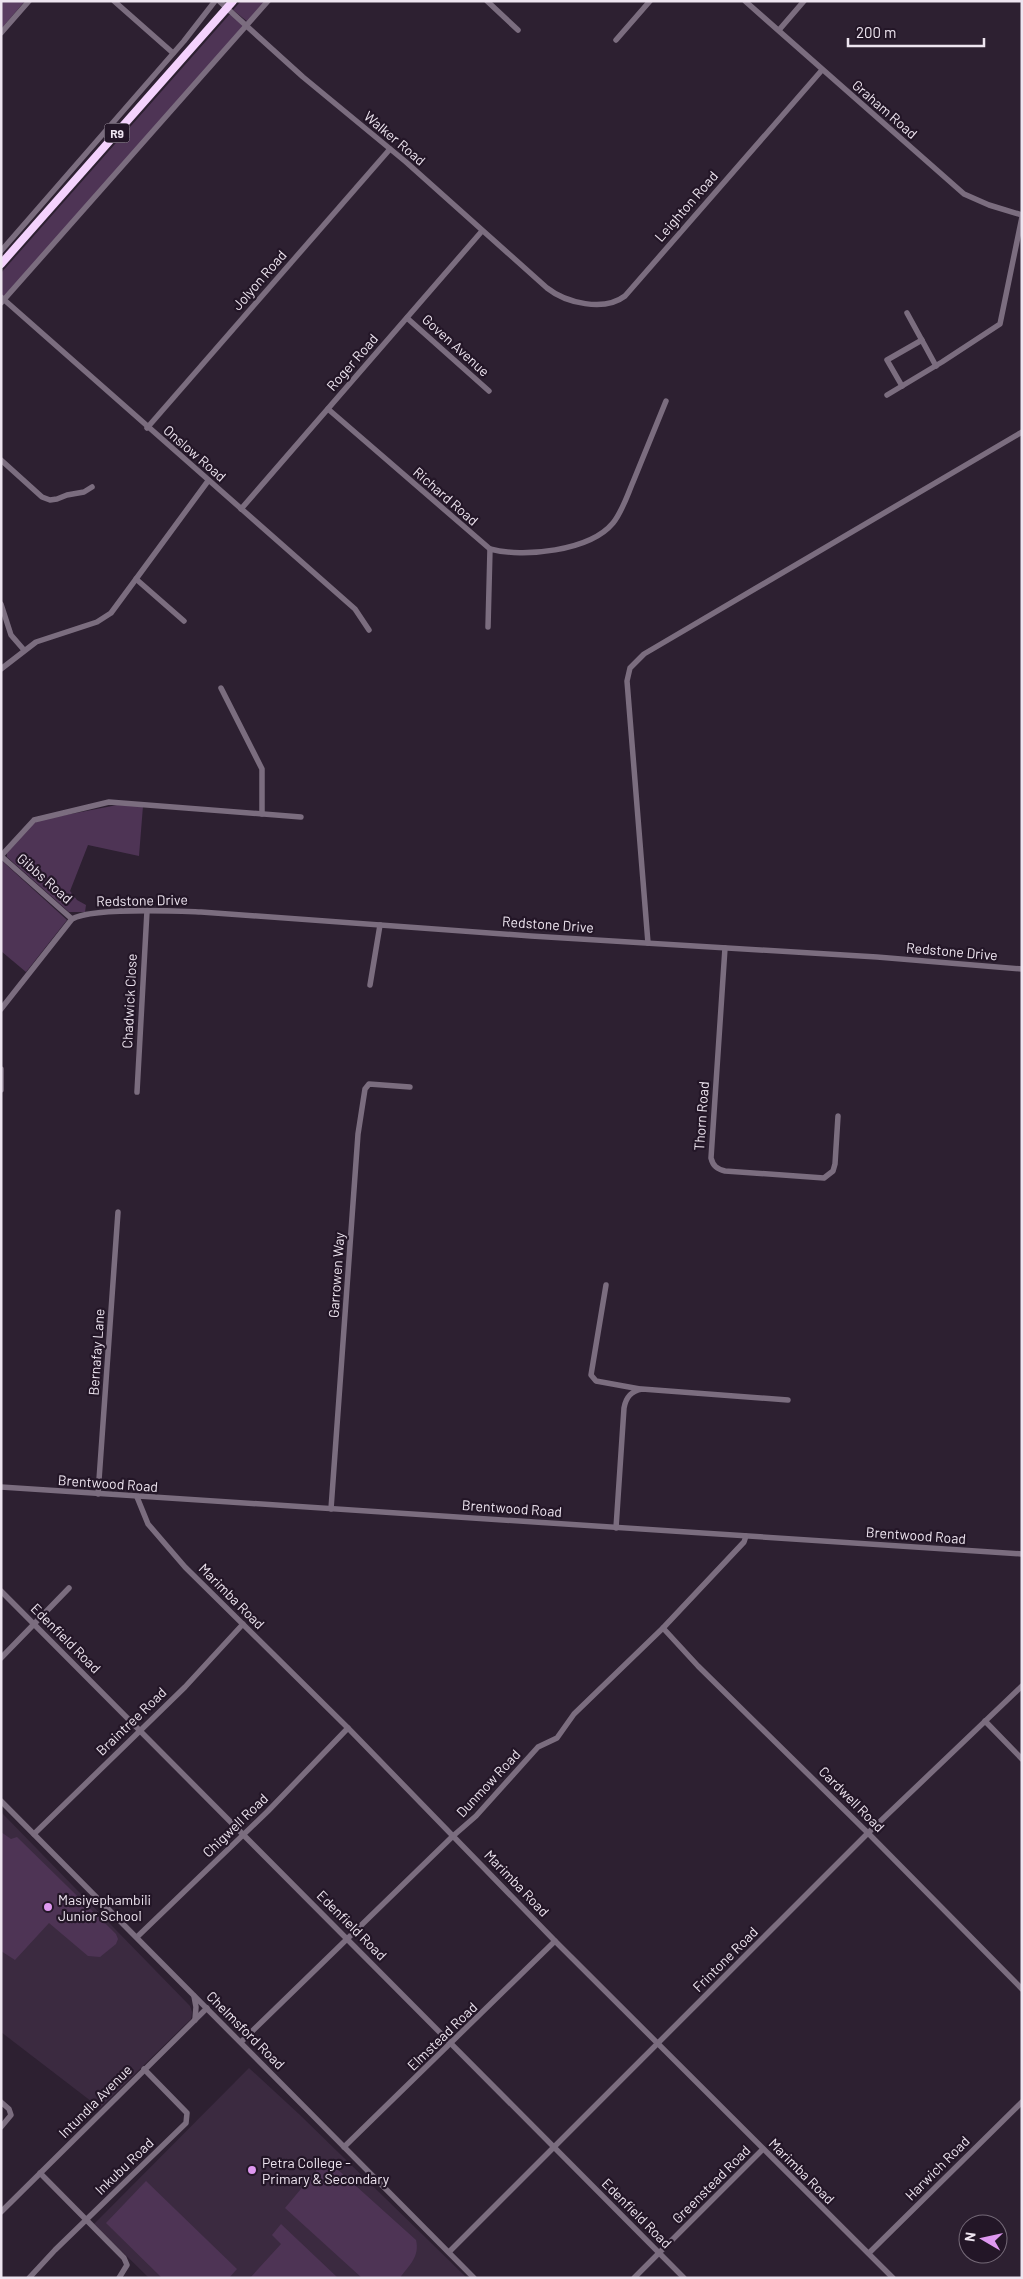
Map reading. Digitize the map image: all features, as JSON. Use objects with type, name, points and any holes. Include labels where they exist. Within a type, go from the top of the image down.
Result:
[{"type":"highway","name":"R9","points":[[1,264],[233,1]]},
{"type":"street","points":[[1,33],[29,1]]},
{"type":"street","points":[[114,1],[174,53]]},
{"type":"street","points":[[1,250],[174,53],[215,1]]},
{"type":"street","name":"Walker Road","points":[[219,1],[307,80],[390,149],[547,288]]},
{"type":"street","points":[[2,300],[268,1]]},
{"type":"street","points":[[487,1],[518,30]]},
{"type":"street","points":[[616,40],[650,1]]},
{"type":"street","name":"Graham Road","points":[[745,1],[964,194],[1022,216]]},
{"type":"street","points":[[779,30],[804,1]]},
{"type":"street","name":"Leighton Road","points":[[547,288],[563,298],[589,304],[609,304],[618,301],[822,70]]},
{"type":"street","name":"Jolyon Road","points":[[147,428],[390,149]]},
{"type":"street","points":[[33,214],[34,226]]},
{"type":"street","points":[[887,395],[936,366],[1000,324],[1022,216]]},
{"type":"street","name":"Roger Road","points":[[241,509],[482,231]]},
{"type":"street","name":"Onslow Road","points":[[2,300],[355,609],[368,630]]},
{"type":"street","points":[[908,312],[936,366]]},
{"type":"street","name":"Goven Avenue","points":[[407,318],[489,391]]},
{"type":"street","points":[[902,386],[888,360],[922,340]]},
{"type":"street","points":[[488,627],[490,550],[547,552],[576,544],[605,530],[619,514],[666,401]]},
{"type":"street","name":"Richard Road","points":[[328,408],[490,550]]},
{"type":"street","points":[[648,943],[627,681],[633,664],[644,654],[1022,432]]},
{"type":"street","points":[[1,460],[42,497],[50,500],[84,492],[92,487]]},
{"type":"street","points":[[1,669],[36,642],[104,619],[111,613],[208,481]]},
{"type":"street","points":[[136,579],[184,621]]},
{"type":"street","points":[[1,604],[11,635],[24,650]]},
{"type":"street","points":[[221,688],[262,769],[262,814]]},
{"type":"street","points":[[1,856],[32,822],[109,802],[301,817]]},
{"type":"street","name":"Gibbs Road","points":[[1,856],[72,919]]},
{"type":"street","name":"Redstone Drive","points":[[72,919],[90,914],[146,911],[201,912],[877,957],[1022,969]]},
{"type":"street","name":"Chadwick Close","points":[[137,1092],[146,911]]},
{"type":"street","points":[[1,1009],[72,919]]},
{"type":"street","points":[[370,985],[380,925]]},
{"type":"street","name":"Thorn Road","points":[[725,948],[712,1163],[716,1168],[725,1171],[824,1178],[833,1171],[835,1164],[838,1116]]},
{"type":"street","points":[[1,1069],[1,1090]]},
{"type":"street","name":"Garrowen Way","points":[[331,1510],[358,1134],[365,1088],[369,1084],[410,1087]]},
{"type":"street","name":"Bernafay Lane","points":[[98,1494],[118,1212]]},
{"type":"street","points":[[606,1285],[591,1375],[596,1381],[642,1390],[788,1400]]},
{"type":"street","points":[[616,1528],[624,1404],[633,1392],[642,1390]]},
{"type":"street","name":"Brentwood Road","points":[[1,1487],[1022,1554]]},
{"type":"street","name":"Marimba Road","points":[[137,1497],[145,1518],[154,1533],[658,2044],[893,2278]]},
{"type":"street","name":"Dunmow Road","points":[[241,2042],[453,1836],[476,1816],[538,1747],[557,1738],[574,1714],[664,1628],[744,1542],[746,1536]]},
{"type":"street","points":[[1,1658],[69,1588]]},
{"type":"street","name":"Edenfield Road","points":[[1,1591],[684,2278]]},
{"type":"street","name":"Braintree Road","points":[[34,1834],[184,1687],[243,1624]]},
{"type":"street","name":"Cardwell Road","points":[[664,1628],[698,1666],[868,1833],[1022,1989]]},
{"type":"street","name":"Frintone Road","points":[[449,2252],[868,1833],[1022,1686]]},
{"type":"street","points":[[985,1721],[1022,1759]]},
{"type":"street","name":"Chigwell Road","points":[[137,1937],[293,1786],[348,1728]]},
{"type":"street","name":"Chelmsford Road","points":[[1,1801],[474,2278]]},
{"type":"street","name":"Elmstead Road","points":[[344,2147],[556,1941]]},
{"type":"street","points":[[194,1996],[196,2007],[195,2020]]},
{"type":"street","name":"Intundla Avenue","points":[[1,2212],[207,2008]]},
{"type":"street","name":"Inkubu Road","points":[[29,2278],[188,2120],[187,2113],[144,2069]]},
{"type":"street","points":[[1,2102],[9,2109],[11,2115],[1,2128]]},
{"type":"street","name":"Harwich Road","points":[[869,2253],[1022,2102]]},
{"type":"street","name":"Greenstead Road","points":[[634,2278],[763,2149]]},
{"type":"street","points":[[40,2174],[88,2219],[124,2258],[127,2265],[119,2278]]},
{"type":"shaded area","points":[[1,1],[25,1],[1,29]]},
{"type":"shaded area","points":[[241,1],[266,1],[248,22],[233,10]]},
{"type":"shaded area","points":[[229,15],[232,15],[245,26],[4,298],[1,296],[1,273]]},
{"type":"shaded area","points":[[117,805],[143,806],[139,856],[88,845],[70,891],[77,900],[86,905],[85,912],[69,912],[7,857],[7,853],[32,824],[40,820]]},
{"type":"shaded area","points":[[1,860],[67,920],[26,972],[1,951]]},
{"type":"shaded area","name":"Masiyephambili Junior School","points":[[1,1812],[190,2006],[192,2012],[191,2019],[100,2108],[1,2032]]},
{"type":"shaded area","points":[[1,1832],[11,1839],[17,1837],[116,1934],[118,1939],[116,1944],[100,1957],[88,1956],[49,1923],[15,1960],[1,1951]]},
{"type":"shaded area","name":"Petra College - Primary & Secondary","points":[[249,2068],[300,2115],[467,2278],[149,2278],[94,2224]]},
{"type":"shaded area","points":[[326,2159],[416,2240],[415,2256],[400,2278],[362,2278],[285,2208]]},
{"type":"shaded area","points":[[146,2181],[237,2269],[229,2278],[162,2278],[106,2223]]},
{"type":"shaded area","points":[[281,2224],[338,2278],[250,2278],[281,2244],[272,2235]]},
{"type":"place","name":"Masiyephambili Junior School","points":[[48,1907]]},
{"type":"place","name":"Petra College - Primary & Secondary","points":[[252,2170]]}]
